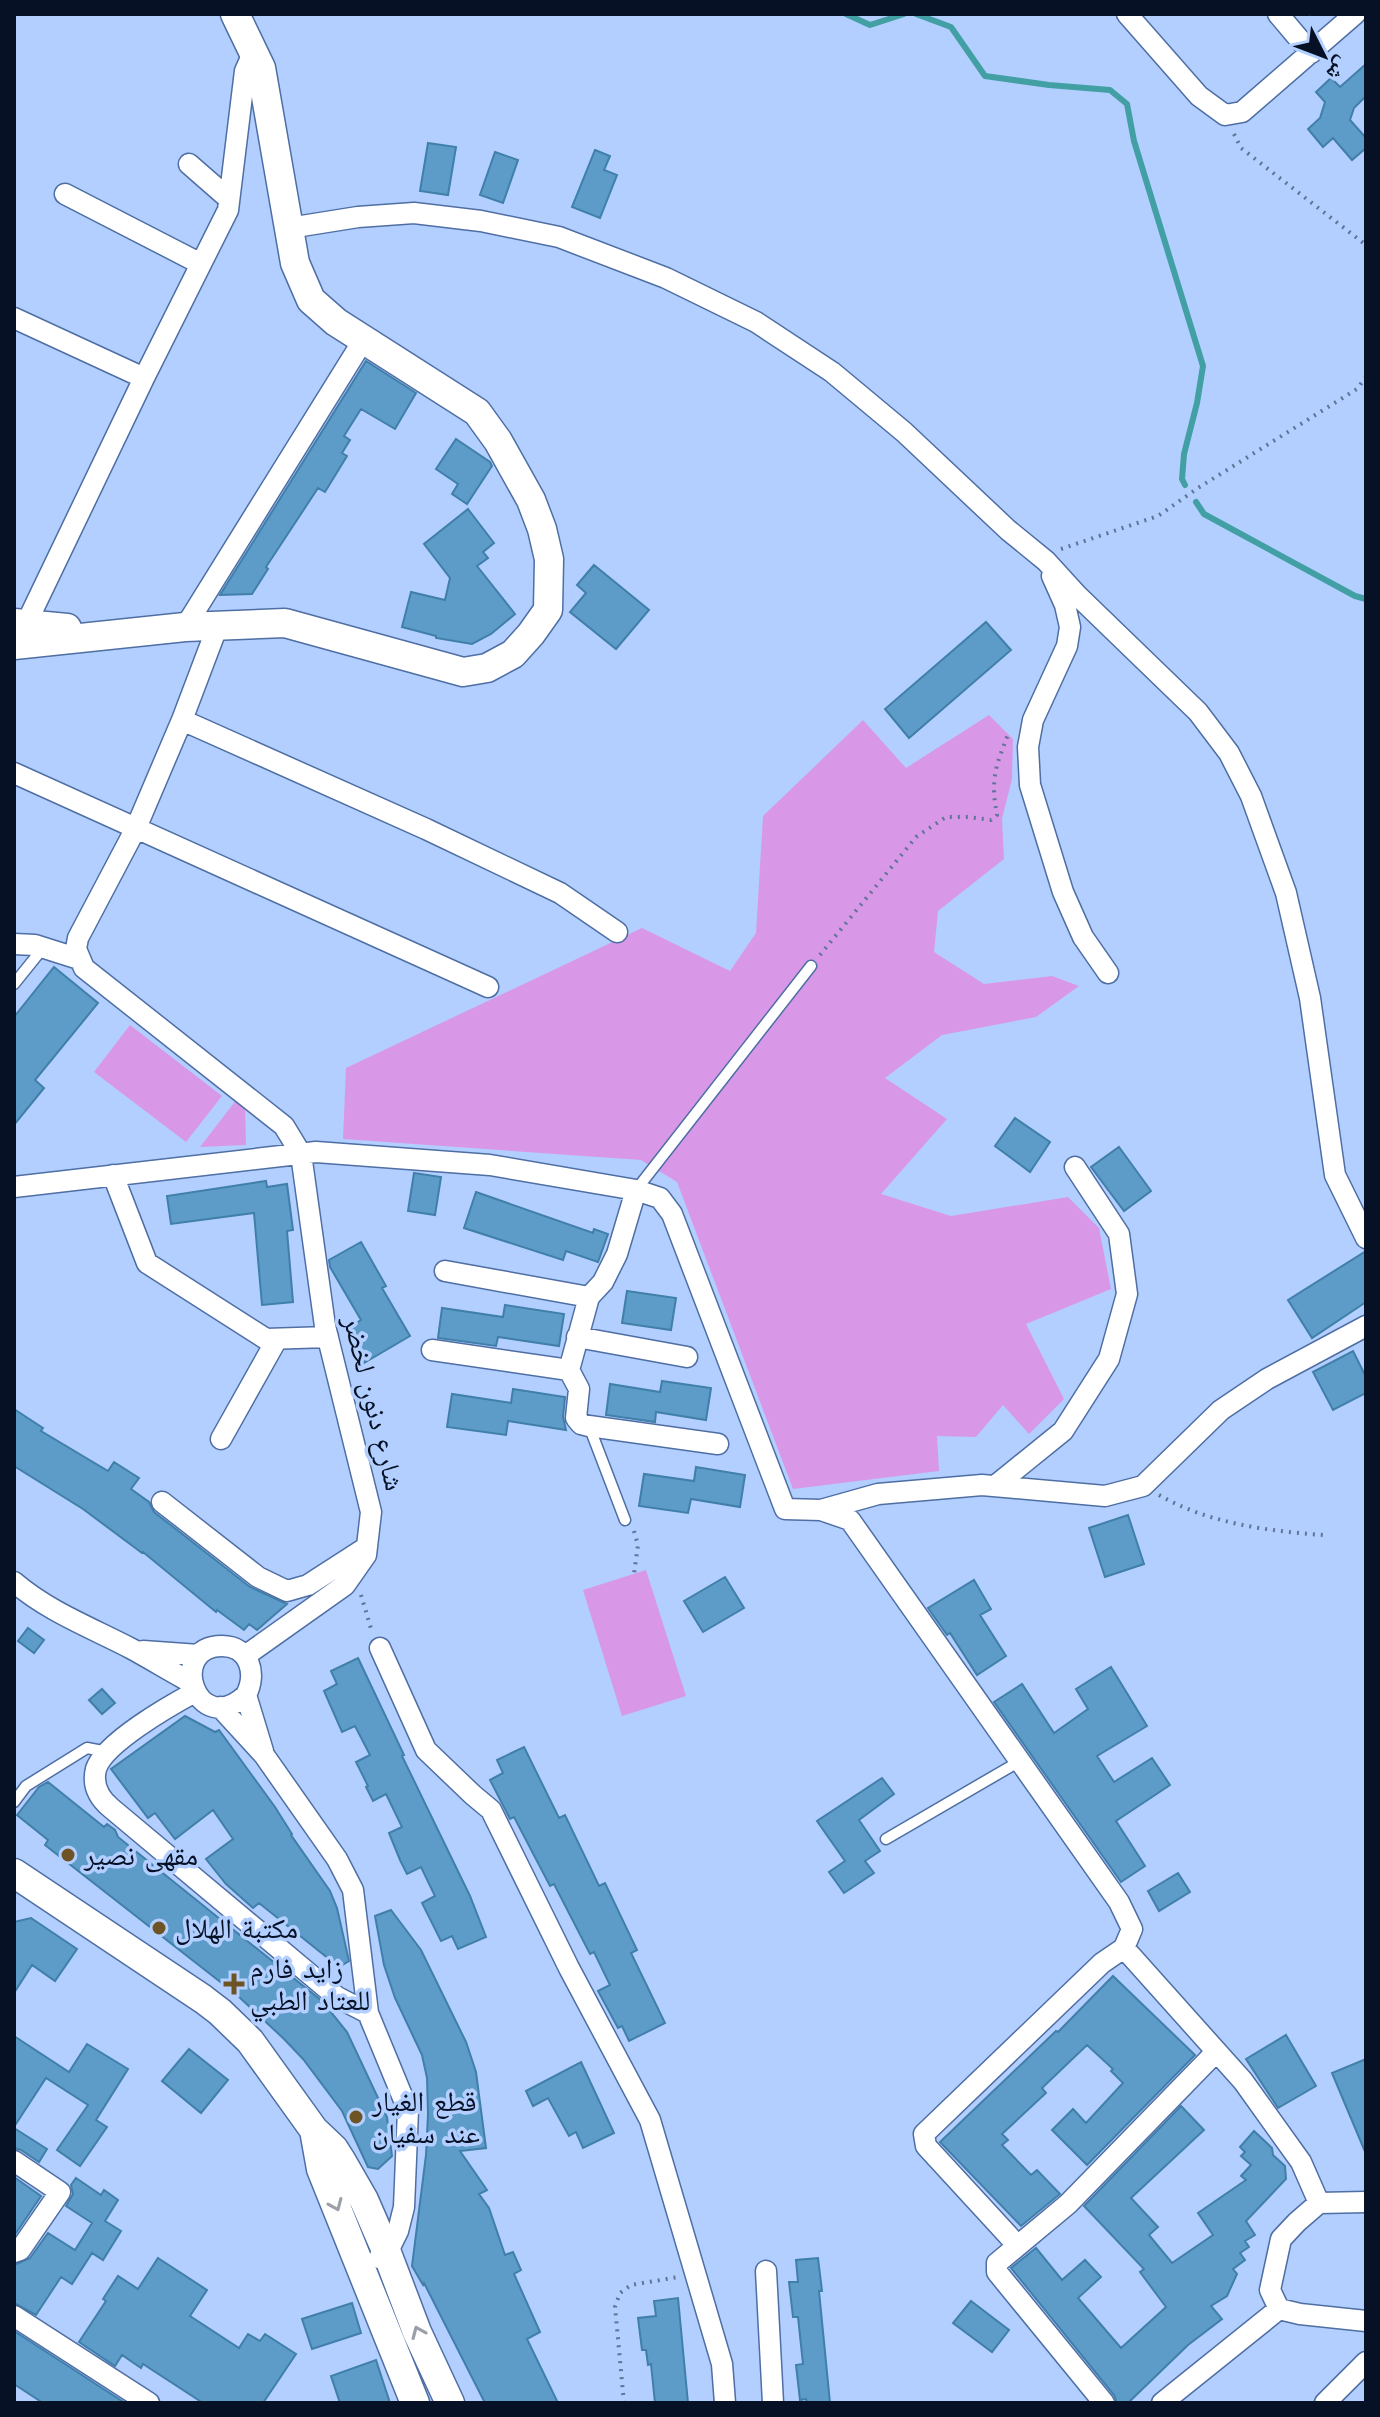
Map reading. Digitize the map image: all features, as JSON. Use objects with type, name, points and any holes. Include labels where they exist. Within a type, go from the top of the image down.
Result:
[{"type":"main road","points":[[18,631],[123,633],[285,623],[463,672],[487,668],[513,654],[548,610],[549,559],[542,529],[531,500],[498,441],[477,412],[336,322],[311,300],[295,263],[261,68],[235,14]]},
{"type":"main road","points":[[15,1876],[220,2012],[250,2041],[314,2130],[334,2149],[364,2200],[417,2332],[450,2403]]},
{"type":"main road","points":[[314,2130],[321,2169],[415,2403]]},
{"type":"street","points":[[1127,14],[1199,96],[1225,115],[1242,112],[1355,14]]},
{"type":"street","points":[[1278,14],[1311,53]]},
{"type":"street","points":[[18,631],[228,210],[245,71],[254,51]]},
{"type":"street","points":[[189,164],[229,199]]},
{"type":"street","points":[[65,194],[201,264]]},
{"type":"street","points":[[289,228],[358,217],[414,213],[481,221],[559,237],[666,278],[756,322],[832,372],[904,432],[1008,530],[1046,561],[1198,712],[1229,753],[1251,796],[1286,893],[1310,998],[1335,1175],[1366,1238]]},
{"type":"street","points":[[14,318],[144,378]]},
{"type":"street","points":[[185,627],[364,339]]},
{"type":"street","points":[[1046,561],[1065,605],[1070,627],[1067,646],[1033,720],[1028,747],[1030,785],[1063,892],[1083,937],[1108,973]]},
{"type":"street","points":[[218,625],[136,828],[78,938],[76,949],[84,968],[284,1126],[301,1154]]},
{"type":"street","points":[[182,720],[426,829],[560,893],[617,932]]},
{"type":"street","points":[[14,773],[488,987]]},
{"type":"street","points":[[14,944],[28,943],[79,959]]},
{"type":"street","points":[[14,1187],[316,1152],[490,1165],[636,1190],[660,1198],[672,1214],[785,1509],[821,1510],[878,1494],[982,1485],[1105,1496],[1143,1486],[1221,1410],[1267,1379],[1366,1326]]},
{"type":"street","name":"شارع دنون لخضر","points":[[245,1656],[345,1585],[366,1555],[371,1512],[328,1337],[301,1154]]},
{"type":"street","points":[[995,1486],[1063,1431],[1109,1359],[1127,1294],[1119,1234],[1075,1167]]},
{"type":"street","points":[[113,1175],[147,1263],[266,1339],[328,1337]]},
{"type":"street","points":[[636,1190],[617,1254],[603,1282],[589,1297],[577,1337],[569,1370],[579,1389],[576,1418],[581,1424],[589,1426],[718,1444]]},
{"type":"street","points":[[445,1271],[589,1297]]},
{"type":"street","points":[[577,1337],[687,1357]]},
{"type":"street","points":[[221,1439],[277,1339]]},
{"type":"street","points":[[432,1350],[569,1370]]},
{"type":"street","points":[[162,1502],[258,1577],[287,1591],[308,1585],[367,1547]]},
{"type":"street","points":[[821,1510],[850,1520],[1119,1902],[1132,1929],[1124,1948],[1102,1963],[924,2134],[926,2146],[1017,2245]]},
{"type":"street","points":[[14,1582],[80,1625],[131,1649],[193,1688],[210,1705],[230,1706],[246,1695],[251,1686],[251,1665],[237,1649],[217,1646],[199,1655],[131,1649]]},
{"type":"street","points":[[380,1648],[426,1750],[491,1810],[569,1968],[650,2120],[722,2364],[725,2403]]},
{"type":"street","points":[[193,1688],[191,1673],[199,1655]]},
{"type":"street","points":[[193,1688],[100,1760],[95,1781],[103,1801],[337,1997],[368,2013]]},
{"type":"street","points":[[246,1695],[264,1755]]},
{"type":"street","points":[[220,1707],[264,1755],[337,1859],[353,1890],[368,2013],[408,2110],[404,2207],[398,2231],[387,2253],[362,2268]]},
{"type":"street","points":[[1124,1948],[1243,2081],[1301,2162],[1319,2203]]},
{"type":"street","points":[[1104,2403],[997,2272],[997,2263],[1068,2204],[1216,2052]]},
{"type":"street","points":[[14,2161],[60,2192],[20,2250],[14,2252]]},
{"type":"street","points":[[1279,2309],[1270,2290],[1281,2239],[1319,2203],[1366,2202]]},
{"type":"street","points":[[766,2271],[773,2403]]},
{"type":"street","points":[[1279,2309],[1366,2321]]},
{"type":"street","points":[[1162,2403],[1279,2309]]},
{"type":"street","points":[[14,2316],[149,2403]]},
{"type":"street","points":[[1325,2403],[1366,2362]]},
{"type":"lane","points":[[14,984],[43,947]]},
{"type":"lane","points":[[636,1190],[811,966]]},
{"type":"lane","points":[[589,1426],[625,1520]]},
{"type":"lane","points":[[14,1802],[26,1786],[87,1748],[108,1752]]},
{"type":"lane","points":[[886,1839],[1020,1761]]},
{"type":"path","points":[[1225,115],[1241,148],[1366,245]]},
{"type":"path","points":[[1046,561],[1061,549],[1158,516],[1357,389],[1366,377]]},
{"type":"path","points":[[811,966],[916,837],[946,817],[991,820],[997,815],[993,795],[994,769],[1015,723],[1033,720]]},
{"type":"path","points":[[1143,1486],[1184,1509],[1273,1532],[1323,1535]]},
{"type":"path","points":[[625,1520],[634,1529],[638,1545],[634,1574]]},
{"type":"path","points":[[350,1578],[357,1586],[380,1648]]},
{"type":"path","points":[[624,2403],[615,2307],[620,2293],[631,2285],[696,2274]]},
{"type":"shaded area","points":[[989,715],[1013,739],[1012,779],[1002,819],[1004,859],[938,911],[934,952],[984,984],[1052,976],[1079,986],[1036,1017],[942,1035],[885,1078],[947,1119],[881,1194],[951,1216],[1068,1197],[1099,1228],[1111,1289],[1026,1324],[1064,1399],[1029,1434],[1003,1405],[976,1437],[937,1436],[939,1471],[793,1489],[677,1182],[641,1160],[343,1139],[346,1068],[642,928],[730,971],[756,933],[763,816],[863,720],[906,768]]},
{"type":"shaded area","points":[[130,1025],[222,1096],[186,1142],[94,1072]]},
{"type":"shaded area","points":[[237,1099],[245,1105],[246,1145],[200,1147]]},
{"type":"shaded area","points":[[646,1570],[686,1696],[622,1716],[583,1590]]},
{"type":"building","points":[[1366,64],[1366,96],[1354,108],[1350,120],[1366,138],[1366,148],[1352,160],[1333,138],[1323,147],[1308,129],[1320,118],[1325,102],[1316,92],[1331,78],[1340,87]]},
{"type":"building","points":[[428,143],[456,147],[448,195],[420,191]]},
{"type":"building","points":[[595,150],[610,156],[604,170],[617,175],[600,218],[572,207]]},
{"type":"building","points":[[495,152],[518,160],[503,203],[480,195]]},
{"type":"building","points":[[366,361],[416,393],[395,429],[361,409],[344,436],[350,440],[342,453],[347,456],[325,492],[318,488],[252,594],[220,595]]},
{"type":"building","points":[[456,439],[492,466],[467,504],[452,494],[458,484],[436,469]]},
{"type":"building","points":[[468,509],[494,543],[483,552],[488,558],[477,566],[515,614],[491,634],[472,644],[436,638],[402,627],[411,592],[445,600],[450,578],[424,544]]},
{"type":"building","points":[[594,565],[649,610],[616,649],[570,612],[586,593],[577,585]]},
{"type":"building","points":[[986,622],[1011,650],[909,738],[885,709]]},
{"type":"building","points":[[54,967],[98,1003],[35,1080],[44,1088],[14,1125],[14,1017]]},
{"type":"building","points":[[1015,1118],[1050,1142],[1030,1172],[995,1146]]},
{"type":"building","points":[[1119,1147],[1151,1191],[1124,1211],[1091,1167]]},
{"type":"building","points":[[414,1173],[441,1177],[435,1215],[408,1211]]},
{"type":"building","points":[[266,1181],[267,1187],[287,1184],[293,1230],[287,1231],[293,1302],[262,1305],[254,1213],[171,1224],[167,1196]]},
{"type":"building","points":[[476,1192],[593,1233],[594,1229],[608,1234],[598,1262],[566,1251],[563,1260],[464,1228]]},
{"type":"building","points":[[361,1242],[386,1286],[382,1288],[410,1336],[364,1363],[345,1330],[361,1320],[330,1267],[329,1260]]},
{"type":"building","points":[[1366,1251],[1366,1302],[1312,1338],[1288,1300]]},
{"type":"building","points":[[627,1291],[676,1298],[671,1330],[622,1323]]},
{"type":"building","points":[[505,1305],[564,1314],[559,1346],[498,1337],[496,1346],[438,1338],[442,1308],[503,1317]]},
{"type":"building","points":[[1353,1351],[1366,1377],[1366,1393],[1333,1410],[1313,1372]]},
{"type":"building","points":[[662,1381],[711,1388],[706,1420],[656,1412],[655,1422],[606,1415],[610,1384],[660,1392]]},
{"type":"building","points":[[513,1389],[565,1397],[563,1417],[566,1430],[508,1421],[506,1435],[447,1427],[452,1394],[511,1403]]},
{"type":"building","points":[[14,1409],[43,1428],[41,1431],[108,1471],[114,1462],[139,1478],[131,1489],[149,1502],[154,1512],[250,1587],[287,1604],[257,1630],[249,1624],[244,1630],[216,1612],[143,1552],[83,1509],[14,1466]]},
{"type":"building","points":[[696,1467],[745,1475],[740,1507],[691,1499],[688,1513],[639,1506],[644,1474],[694,1481]]},
{"type":"building","points":[[1128,1515],[1144,1564],[1105,1577],[1089,1528]]},
{"type":"building","points":[[725,1577],[744,1608],[703,1632],[684,1601]]},
{"type":"building","points":[[974,1580],[991,1609],[980,1615],[1006,1656],[977,1675],[950,1633],[947,1635],[928,1608]]},
{"type":"building","points":[[28,1628],[44,1640],[34,1653],[18,1641]]},
{"type":"building","points":[[358,1658],[470,1896],[486,1937],[458,1949],[452,1936],[441,1941],[422,1903],[435,1896],[421,1867],[407,1874],[389,1833],[402,1827],[386,1794],[373,1801],[356,1762],[370,1755],[355,1726],[342,1732],[324,1691],[337,1684],[331,1671]]},
{"type":"building","points":[[1111,1667],[1147,1726],[1097,1756],[1114,1782],[1152,1758],[1170,1785],[1116,1821],[1145,1866],[1121,1882],[994,1702],[1022,1684],[1054,1733],[1088,1709],[1076,1689]]},
{"type":"building","points":[[102,1689],[115,1703],[102,1714],[89,1700]]},
{"type":"building","points":[[185,1716],[215,1732],[219,1730],[275,1807],[330,1891],[349,1961],[339,1967],[259,1903],[253,1908],[226,1884],[206,1859],[233,1839],[213,1810],[175,1839],[155,1813],[148,1818],[111,1769]]},
{"type":"building","points":[[524,1747],[559,1818],[565,1815],[599,1886],[605,1883],[637,1950],[631,1953],[665,2023],[629,2041],[622,2026],[618,2028],[598,1991],[610,1985],[594,1952],[590,1954],[554,1884],[550,1886],[514,1817],[510,1819],[490,1780],[503,1773],[497,1760]]},
{"type":"building","points":[[882,1778],[894,1794],[859,1820],[880,1851],[865,1861],[874,1873],[844,1893],[829,1872],[845,1861],[817,1821]]},
{"type":"building","points":[[48,1782],[104,1827],[107,1824],[115,1830],[118,1837],[322,2001],[347,2032],[387,2117],[392,2156],[378,2169],[368,2167],[342,2111],[284,2039],[237,1995],[45,1845],[48,1840],[17,1815],[39,1787]]},
{"type":"building","points":[[1178,1873],[1190,1892],[1159,1911],[1148,1891]]},
{"type":"building","points":[[391,1910],[421,1950],[466,2042],[476,2072],[486,2148],[460,2151],[487,2190],[479,2194],[489,2208],[505,2255],[513,2252],[521,2270],[514,2274],[540,2332],[527,2339],[558,2403],[485,2403],[424,2283],[412,2266],[426,2155],[427,2078],[422,2055],[395,1998],[384,1965],[375,1916]]},
{"type":"building","points":[[31,1918],[77,1949],[55,1981],[32,1965],[14,1993],[14,1922]]},
{"type":"building","points":[[1113,1976],[1195,2055],[1087,2165],[1052,2130],[1073,2109],[1086,2123],[1123,2083],[1087,2045],[1042,2088],[1046,2093],[1002,2134],[1008,2140],[1002,2145],[1031,2175],[1037,2170],[1060,2194],[1021,2226],[940,2142]]},
{"type":"building","points":[[1286,2035],[1316,2086],[1278,2108],[1246,2059]]},
{"type":"building","points":[[14,2036],[69,2072],[87,2044],[128,2069],[96,2120],[107,2127],[80,2166],[57,2150],[88,2105],[46,2078],[14,2127]]},
{"type":"building","points":[[189,2049],[228,2080],[201,2113],[162,2081]]},
{"type":"building","points":[[1366,2059],[1366,2154],[1332,2073]]},
{"type":"building","points":[[581,2062],[614,2133],[583,2148],[576,2132],[569,2136],[548,2098],[533,2106],[526,2091]]},
{"type":"building","points":[[1181,2106],[1204,2130],[1131,2198],[1158,2227],[1149,2235],[1172,2263],[1213,2235],[1198,2213],[1246,2180],[1241,2176],[1251,2165],[1241,2156],[1245,2152],[1240,2147],[1254,2131],[1285,2166],[1286,2179],[1246,2221],[1255,2235],[1245,2241],[1249,2247],[1240,2253],[1245,2260],[1233,2269],[1237,2274],[1227,2296],[1211,2306],[1222,2319],[1188,2345],[1128,2403],[1117,2403],[1114,2395],[1011,2268],[1036,2248],[1062,2280],[1085,2260],[1101,2277],[1078,2298],[1121,2348],[1166,2307],[1140,2272],[1144,2269],[1084,2206]]},
{"type":"building","points":[[14,2128],[47,2149],[39,2162],[14,2148]]},
{"type":"building","points":[[14,2177],[41,2196],[14,2236]]},
{"type":"building","points":[[76,2178],[101,2195],[104,2190],[118,2200],[105,2221],[121,2231],[103,2260],[92,2253],[72,2284],[61,2277],[36,2315],[14,2303],[14,2265],[30,2258],[48,2233],[75,2250],[92,2223],[66,2206],[73,2194],[71,2185]]},
{"type":"building","points":[[158,2258],[207,2290],[190,2316],[239,2348],[248,2334],[260,2341],[265,2334],[296,2354],[263,2403],[203,2403],[143,2364],[141,2368],[122,2355],[115,2366],[79,2342],[118,2276],[138,2289]]},
{"type":"building","points":[[818,2258],[830,2403],[800,2400],[796,2365],[803,2364],[798,2317],[793,2317],[789,2282],[798,2282],[796,2260]]},
{"type":"building","points":[[678,2298],[688,2403],[655,2403],[651,2364],[648,2365],[646,2350],[642,2350],[638,2318],[656,2316],[654,2301]]},
{"type":"building","points":[[971,2301],[1009,2330],[992,2352],[953,2323]]},
{"type":"building","points":[[352,2303],[361,2333],[312,2349],[302,2319]]},
{"type":"building","points":[[14,2331],[125,2403],[43,2403],[14,2384]]},
{"type":"building","points":[[376,2360],[390,2403],[340,2403],[331,2376]]},
{"type":"waterway","points":[[846,14],[870,25],[904,14]]},
{"type":"waterway","points":[[916,14],[951,27],[985,76],[1110,90],[1127,104],[1134,141],[1203,366],[1184,454],[1182,479],[1185,485]]},
{"type":"waterway","points":[[1196,502],[1204,514],[1355,596],[1366,599]]},
{"type":"place","name":"مقهى نصير","points":[[68,1855]]},
{"type":"place","name":"مكتبة الهلال","points":[[159,1928]]},
{"type":"place","name":"زايد فارم للعتاد الطبي","points":[[234,1984]]},
{"type":"place","name":"قطع الغيار عند سفيان","points":[[356,2117]]}]
